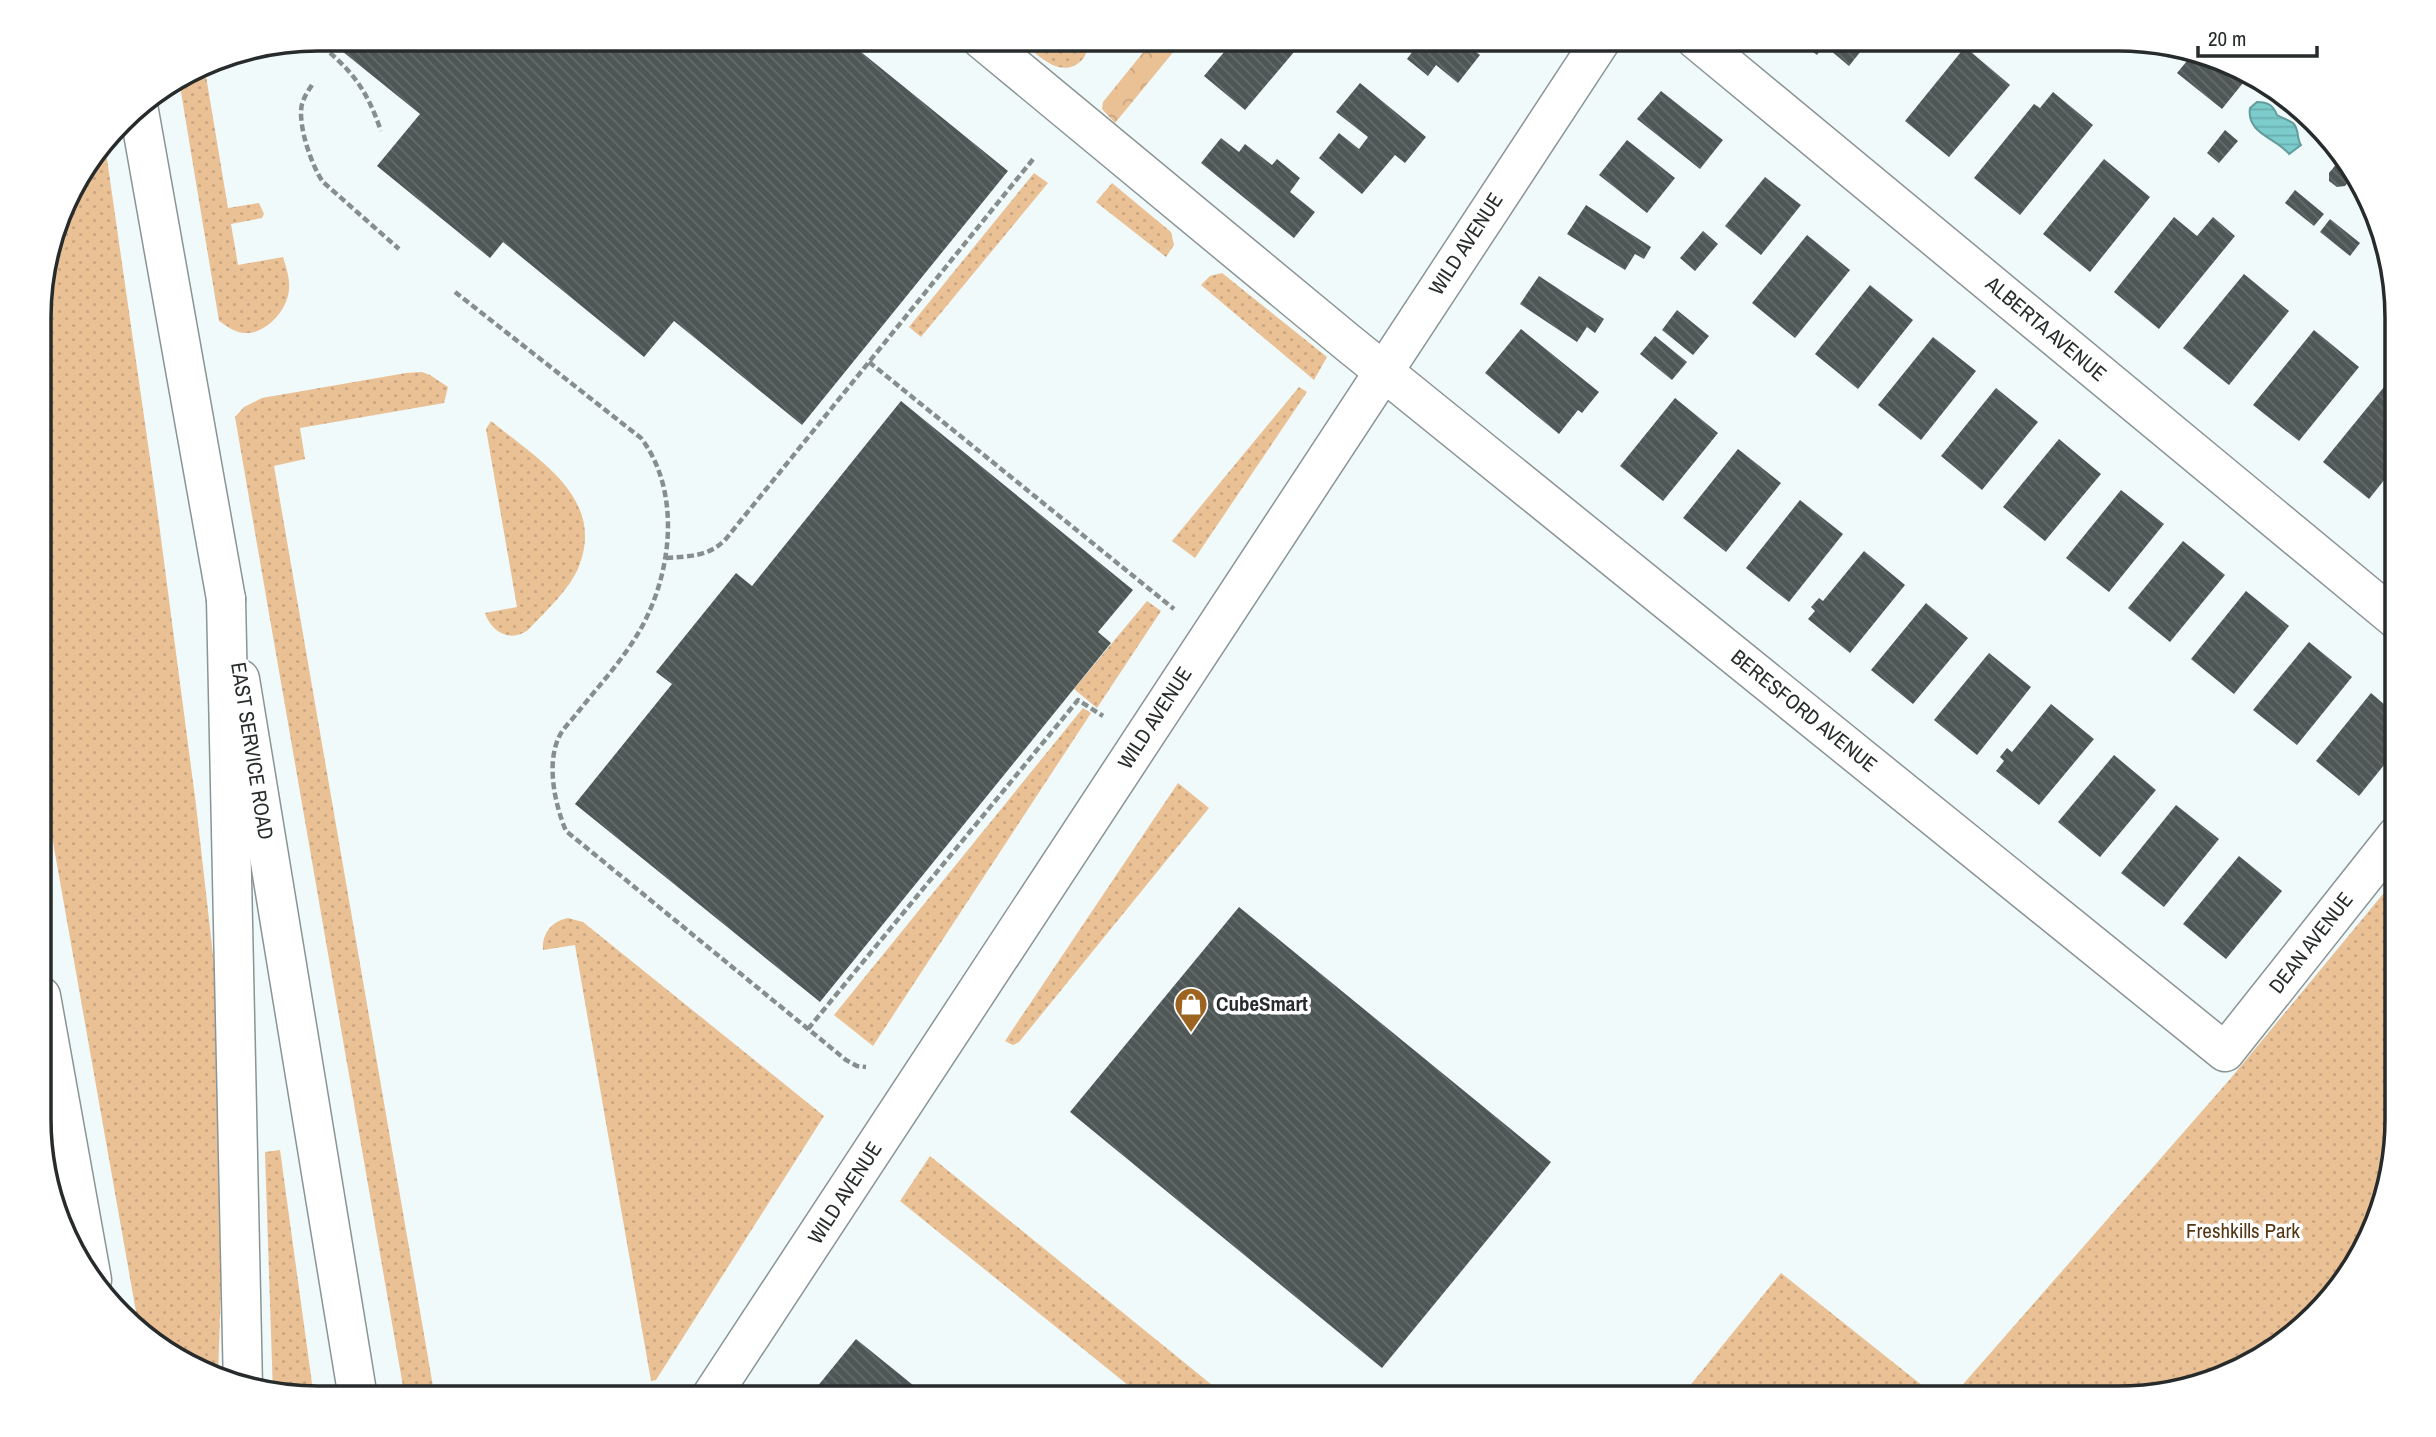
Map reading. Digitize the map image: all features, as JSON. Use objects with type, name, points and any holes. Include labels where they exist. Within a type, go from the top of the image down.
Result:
[{"type":"main road","name":"BERESFORD AVENUE","points":[[997,51],[1383,371],[2225,1052]]},
{"type":"main road","name":"WILD AVENUE","points":[[718,1386],[1593,51]]},
{"type":"main road","name":"ALBERTA AVENUE","points":[[1711,51],[2385,610]]},
{"type":"main road","name":"EAST SERVICE ROAD","points":[[140,118],[226,599],[356,1386]]},
{"type":"main road","points":[[226,599],[243,1375]]},
{"type":"main road","name":"DEAN AVENUE","points":[[2225,1052],[2385,850]]},
{"type":"main road","points":[[51,1052],[87,1253]]},
{"type":"path","points":[[327,51],[356,78],[370,101],[381,131]]},
{"type":"path","points":[[312,85],[305,95],[301,115],[309,158],[316,173],[399,249]]},
{"type":"path","points":[[666,558],[704,554],[715,550],[1034,158]]},
{"type":"path","points":[[455,292],[641,438],[653,454],[661,476],[666,507],[666,558],[651,610],[634,641],[559,737],[553,756],[560,817],[566,831],[846,1060],[857,1066],[866,1066]]},
{"type":"path","points":[[869,362],[1174,609]]},
{"type":"path","points":[[808,1029],[1079,700],[1103,716]]},
{"type":"green space","points":[[1033,51],[1087,51],[1082,60],[1065,68],[1048,63]]},
{"type":"green space","points":[[1144,51],[1174,51],[1115,123],[1102,109],[1103,102]]},
{"type":"green space","points":[[206,75],[228,208],[259,203],[264,214],[262,218],[231,224],[238,265],[283,257],[289,285],[285,305],[261,330],[238,332],[219,321],[181,89]]},
{"type":"green space","points":[[106,155],[155,493],[196,805],[222,1034],[223,1223],[218,1367],[169,1341],[137,1315],[51,831],[51,300],[60,249],[71,216],[87,184]]},
{"type":"green space","points":[[1034,173],[1048,183],[921,337],[909,327]]},
{"type":"green space","points":[[1112,183],[1171,232],[1174,245],[1166,257],[1096,202]]},
{"type":"green space","points":[[1222,273],[1327,357],[1314,380],[1201,285],[1210,276]]},
{"type":"green space","points":[[422,372],[448,387],[444,403],[300,428],[305,459],[274,466],[433,1386],[403,1386],[235,417],[244,407],[262,398]]},
{"type":"green space","points":[[1299,387],[1307,392],[1195,558],[1172,541]]},
{"type":"green space","points":[[491,421],[546,465],[562,482],[575,500],[583,519],[585,541],[579,566],[570,583],[528,630],[515,636],[502,634],[492,626],[485,613],[517,607],[486,429]]},
{"type":"green space","points":[[1147,601],[1161,611],[1097,708],[1074,689]]},
{"type":"green space","points":[[1083,708],[1091,713],[873,1046],[834,1015]]},
{"type":"green space","points":[[1178,783],[1209,808],[1019,1042],[1013,1045],[1005,1041]]},
{"type":"green space","name":"Freshkills Park","points":[[2385,892],[2383,1154],[2371,1205],[2358,1237],[2340,1268],[2319,1295],[2294,1320],[2267,1341],[2236,1359],[2187,1377],[2136,1386],[1962,1386],[2231,1078]]},
{"type":"green space","points":[[568,918],[583,922],[824,1116],[656,1380],[651,1381],[575,945],[543,950],[544,938],[549,929]]},
{"type":"green space","points":[[280,1150],[312,1386],[273,1382],[265,1152]]},
{"type":"green space","points":[[930,1156],[1213,1386],[1129,1386],[900,1201]]},
{"type":"green space","points":[[1781,1273],[1923,1386],[1690,1386]]},
{"type":"water","points":[[2257,102],[2270,105],[2277,115],[2293,123],[2301,145],[2289,154],[2257,130],[2250,117],[2250,108]]},
{"type":"building","points":[[342,51],[860,51],[1008,171],[802,425],[674,321],[644,357],[503,242],[490,258],[377,166],[420,114]]},
{"type":"building","points":[[1225,51],[1295,51],[1245,110],[1204,76]]},
{"type":"building","points":[[1413,51],[1474,51],[1480,55],[1458,83],[1436,65],[1428,76],[1407,59]]},
{"type":"building","points":[[1831,51],[1861,51],[1849,66]]},
{"type":"building","points":[[1962,51],[1970,51],[2010,85],[1949,157],[1905,121]]},
{"type":"building","points":[[2188,60],[2244,82],[2222,109],[2177,73]]},
{"type":"building","points":[[1360,83],[1426,137],[1405,163],[1395,155],[1362,194],[1319,158],[1339,133],[1359,149],[1368,137],[1336,112]]},
{"type":"building","points":[[1661,91],[1723,140],[1700,169],[1637,119]]},
{"type":"building","points":[[2053,92],[2093,125],[2020,215],[1974,178],[2034,104],[2040,108]]},
{"type":"building","points":[[2225,130],[2238,141],[2219,163],[2207,153]]},
{"type":"building","points":[[1221,138],[1239,152],[1245,144],[1272,165],[1277,159],[1300,178],[1290,192],[1315,212],[1294,238],[1201,163]]},
{"type":"building","points":[[1627,140],[1675,178],[1647,213],[1599,175]]},
{"type":"building","points":[[2104,159],[2150,197],[2090,272],[2043,234]]},
{"type":"building","points":[[2336,164],[2348,182],[2345,186],[2337,187],[2329,181],[2329,173]]},
{"type":"building","points":[[1765,177],[1801,205],[1761,255],[1725,226]]},
{"type":"building","points":[[2295,190],[2324,214],[2314,226],[2285,203]]},
{"type":"building","points":[[1586,205],[1651,247],[1644,259],[1635,254],[1625,270],[1567,234]]},
{"type":"building","points":[[2174,217],[2197,236],[2213,217],[2235,236],[2159,329],[2114,292]]},
{"type":"building","points":[[2330,219],[2360,243],[2350,256],[2320,232]]},
{"type":"building","points":[[1703,231],[1718,244],[1695,271],[1680,258]]},
{"type":"building","points":[[1807,235],[1850,270],[1795,338],[1752,303]]},
{"type":"building","points":[[2244,274],[2289,311],[2229,385],[2183,348]]},
{"type":"building","points":[[1539,276],[1604,319],[1595,333],[1587,327],[1577,342],[1520,304]]},
{"type":"building","points":[[1870,285],[1913,320],[1858,389],[1815,354]]},
{"type":"building","points":[[1677,310],[1709,336],[1693,355],[1662,330]]},
{"type":"building","points":[[1521,329],[1599,392],[1582,413],[1578,410],[1559,434],[1485,373]]},
{"type":"building","points":[[2314,330],[2359,367],[2299,441],[2253,405]]},
{"type":"building","points":[[1655,336],[1687,362],[1672,380],[1640,354]]},
{"type":"building","points":[[1933,337],[1976,371],[1921,440],[1878,405]]},
{"type":"building","points":[[2384,387],[2385,479],[2369,499],[2323,462]]},
{"type":"building","points":[[1996,388],[2038,422],[1982,490],[1941,456]]},
{"type":"building","points":[[1675,398],[1718,433],[1663,501],[1620,466]]},
{"type":"building","points":[[901,401],[1133,590],[1098,632],[1111,643],[820,1002],[575,804],[672,684],[656,672],[736,573],[752,586]]},
{"type":"building","points":[[2059,439],[2101,474],[2045,541],[2003,507]]},
{"type":"building","points":[[1738,449],[1781,483],[1726,552],[1683,518]]},
{"type":"building","points":[[2121,490],[2164,524],[2109,592],[2066,558]]},
{"type":"building","points":[[1800,500],[1843,534],[1789,602],[1746,568]]},
{"type":"building","points":[[2183,541],[2225,575],[2170,642],[2128,608]]},
{"type":"building","points":[[1864,551],[1905,585],[1850,653],[1808,619],[1815,611],[1811,607],[1819,598],[1823,601]]},
{"type":"building","points":[[2246,591],[2289,626],[2234,694],[2191,659]]},
{"type":"building","points":[[1926,603],[1968,638],[1913,704],[1871,670]]},
{"type":"building","points":[[2309,642],[2352,677],[2297,745],[2253,710]]},
{"type":"building","points":[[1989,653],[2031,687],[1977,755],[1934,720]]},
{"type":"building","points":[[2371,693],[2385,705],[2385,764],[2359,796],[2316,761]]},
{"type":"building","points":[[2051,704],[2094,739],[2039,805],[1996,771],[2004,761],[2000,757],[2007,748],[2012,752]]},
{"type":"building","points":[[2114,755],[2156,790],[2100,857],[2058,822]]},
{"type":"building","points":[[2176,805],[2219,839],[2164,907],[2121,873]]},
{"type":"building","points":[[2239,856],[2282,891],[2226,959],[2183,924]]},
{"type":"building","points":[[1239,907],[1551,1162],[1382,1368],[1070,1112]]},
{"type":"building","points":[[856,1339],[914,1386],[818,1386]]},
{"type":"place","name":"CubeSmart","points":[[1191,1034]]}]
